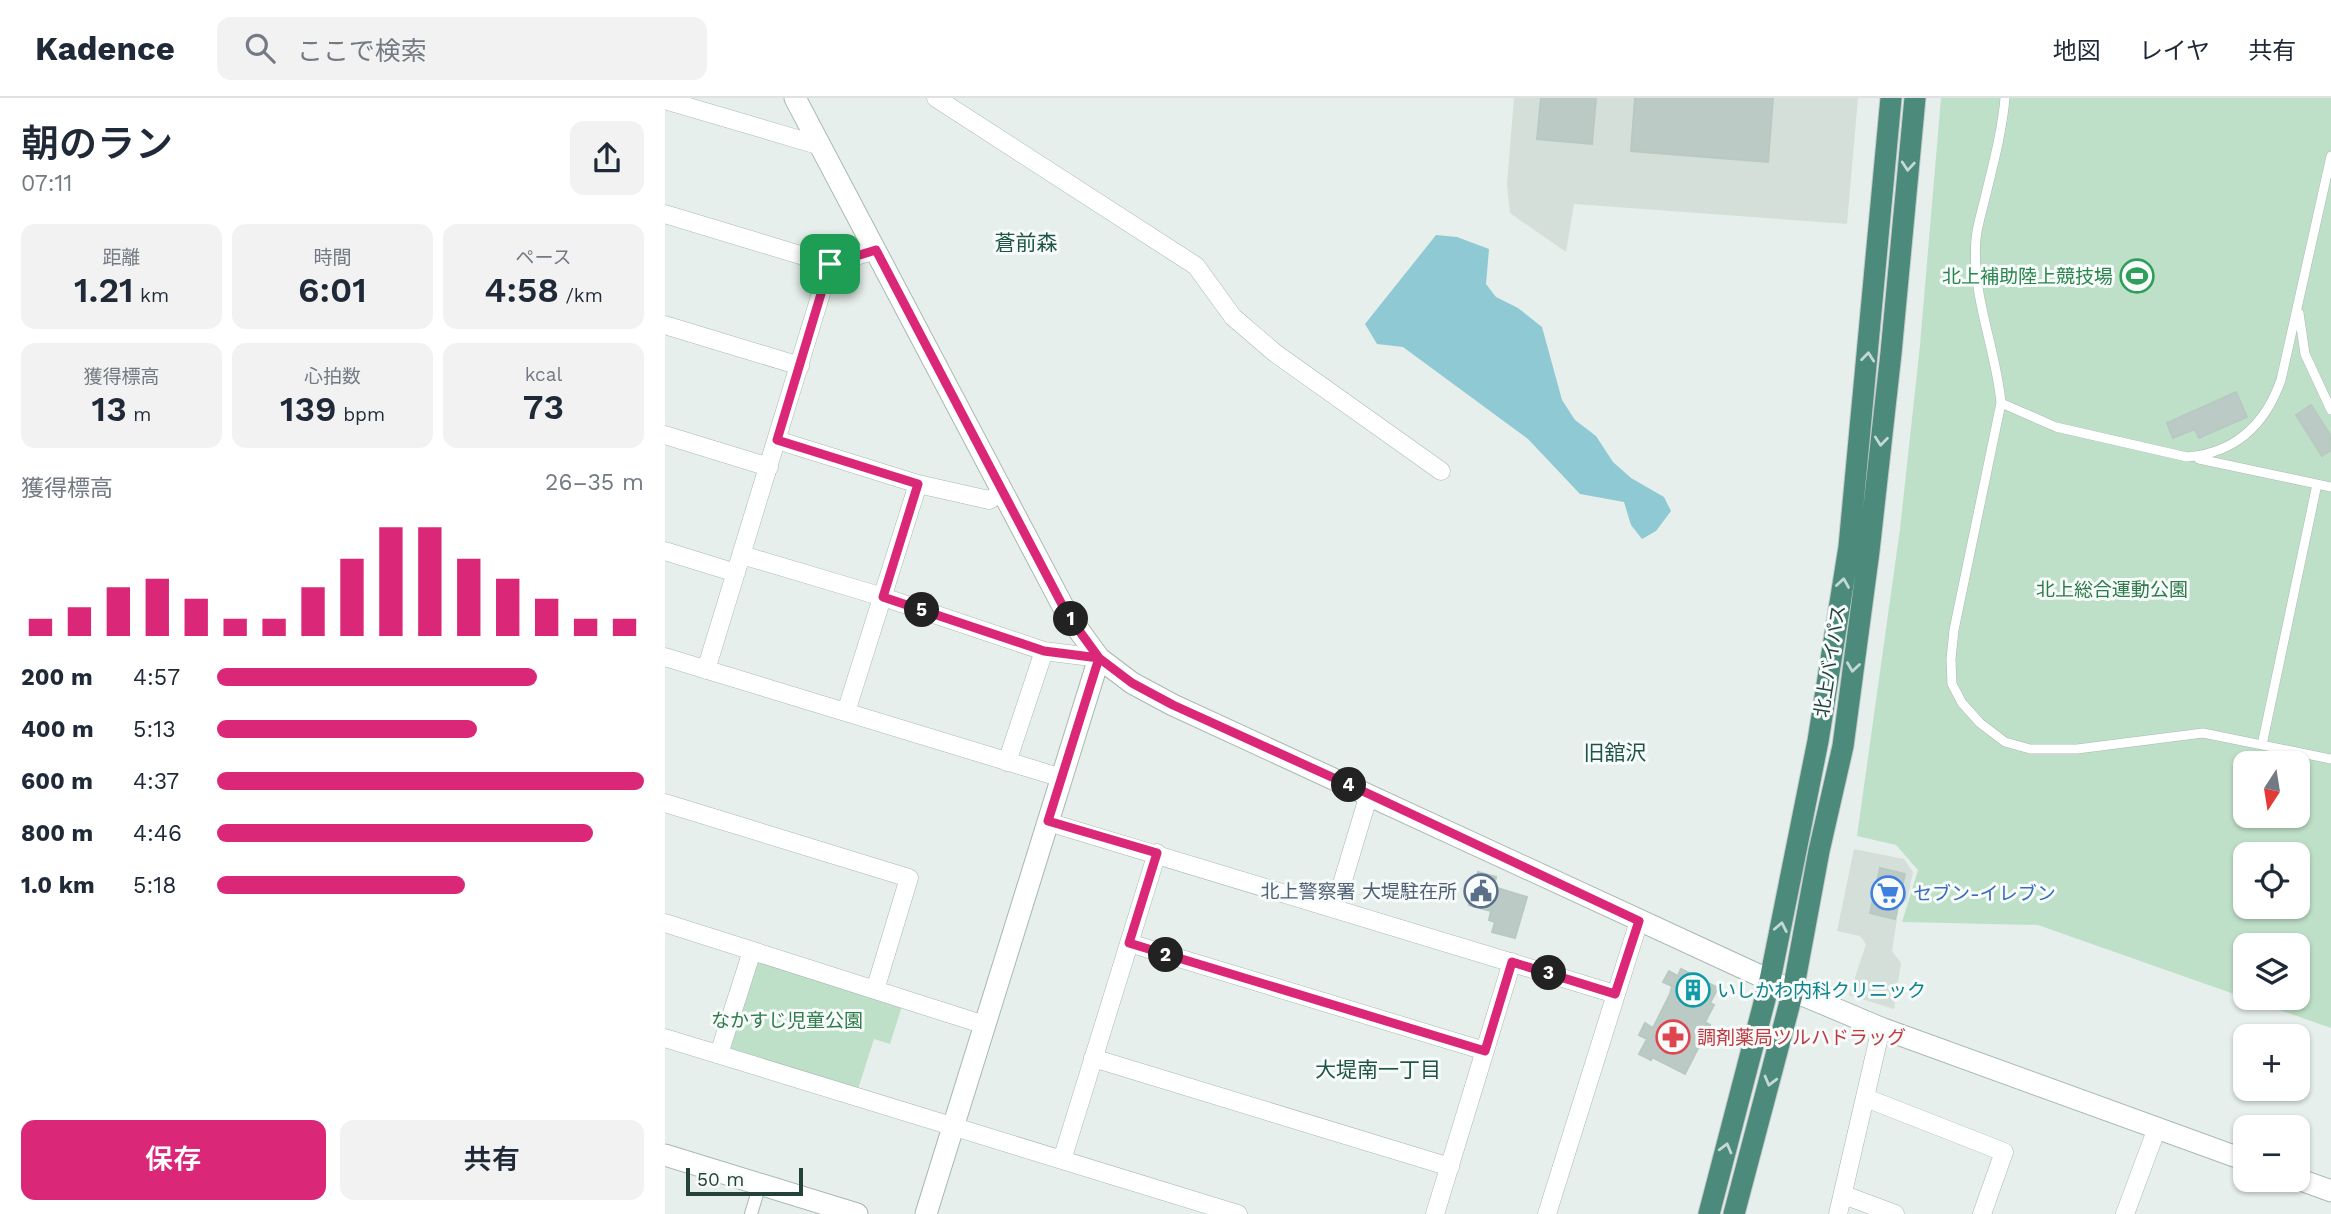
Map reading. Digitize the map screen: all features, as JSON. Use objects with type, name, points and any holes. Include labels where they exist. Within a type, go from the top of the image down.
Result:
[{"type":"highway","name":"北上バイパス","points":[[1709,1214],[1770,980],[1818,741],[1849,547],[1891,98]]},
{"type":"highway","name":"北上バイパス","points":[[1734,1214],[1793,991],[1819,851],[1843,746],[1872,524],[1915,98]]},
{"type":"street","points":[[795,98],[1067,614],[1099,658],[1132,683],[1173,705],[1793,991],[1881,1028],[2233,1156]]},
{"type":"street","points":[[936,98],[1196,266],[1233,317],[1275,353],[1441,471]]},
{"type":"street","points":[[665,100],[821,146]]},
{"type":"street","points":[[665,214],[830,264],[876,250]]},
{"type":"street","points":[[706,670],[830,264]]},
{"type":"street","points":[[665,325],[800,366]]},
{"type":"street","points":[[665,435],[769,467]]},
{"type":"street","points":[[777,440],[918,484],[989,500],[1003,492]]},
{"type":"street","points":[[846,712],[918,484]]},
{"type":"street","points":[[665,551],[736,573]]},
{"type":"street","points":[[742,555],[883,597],[1044,651],[1099,658]]},
{"type":"street","points":[[1007,762],[1044,651]]},
{"type":"street","points":[[665,657],[1062,778]]},
{"type":"street","points":[[926,1214],[1099,658]]},
{"type":"street","points":[[1335,907],[1369,794]]},
{"type":"street","points":[[665,803],[909,878],[875,990]]},
{"type":"street","points":[[1048,821],[1615,994]]},
{"type":"street","points":[[1062,1160],[1157,853]]},
{"type":"street","points":[[1547,1214],[1639,921]]},
{"type":"street","points":[[665,923],[985,1025]]},
{"type":"street","points":[[1129,943],[1485,1051]]},
{"type":"street","points":[[719,1054],[752,951]]},
{"type":"street","points":[[1435,1214],[1512,962]]},
{"type":"street","points":[[1838,1214],[1881,1028]]},
{"type":"street","points":[[665,1038],[1238,1214]]},
{"type":"street","points":[[1093,1058],[1450,1167]]},
{"type":"street","points":[[1866,1098],[2004,1152],[1982,1214]]},
{"type":"street","points":[[2125,1214],[2157,1128]]},
{"type":"street","points":[[665,1155],[857,1214]]},
{"type":"street","points":[[751,1214],[760,1184]]},
{"type":"street","points":[[2310,1184],[2331,1192]]},
{"type":"street","points":[[1844,1195],[1895,1214]]},
{"type":"lane","points":[[2005,98],[2003,124],[1976,238],[1976,280],[1992,355],[1999,374],[2001,402],[1953,640],[1952,684],[1962,703],[1980,723],[2005,743],[2030,750],[2077,749],[2203,733],[2331,759]]},
{"type":"lane","points":[[2187,457],[2205,456],[2246,436],[2273,402],[2281,380],[2331,156]]},
{"type":"lane","points":[[2299,302],[2300,334],[2305,354],[2331,410]]},
{"type":"lane","points":[[2001,402],[2056,426],[2331,487]]},
{"type":"lane","points":[[2262,745],[2317,484]]},
{"type":"shaded area","points":[[1514,98],[1858,98],[1847,224],[1574,204],[1566,252],[1510,213],[1507,184]]},
{"type":"shaded area","points":[[1854,849],[1904,859],[1913,872],[1907,900],[1899,906],[1892,951],[1901,963],[1894,1009],[1849,995],[1866,944],[1860,936],[1837,931]]},
{"type":"green space","name":"北上総合運動公園","points":[[1941,98],[2331,98],[2331,1028],[2280,1010],[2310,1010],[2310,933],[2233,933],[2233,994],[2038,925],[1902,922],[1918,870],[1896,845],[1857,836],[1900,529],[1920,345]]},
{"type":"green space","name":"なかすじ児童公園","points":[[760,962],[902,1006],[890,1044],[874,1039],[857,1092],[733,1054],[729,1042],[753,966]]},
{"type":"water","points":[[1436,235],[1457,237],[1489,249],[1486,284],[1496,297],[1518,308],[1542,327],[1562,400],[1575,420],[1596,436],[1613,462],[1631,478],[1664,497],[1671,511],[1656,531],[1642,539],[1631,525],[1624,502],[1580,494],[1528,439],[1403,347],[1377,344],[1365,324]]},
{"type":"building","points":[[1541,98],[1596,98],[1592,144],[1537,139]]},
{"type":"building","points":[[1635,98],[1773,98],[1768,162],[1631,151]]},
{"type":"building","points":[[2236,392],[2247,417],[2199,438],[2195,429],[2173,438],[2167,423]]},
{"type":"building","points":[[2311,405],[2331,436],[2331,450],[2322,456],[2296,415]]},
{"type":"building","name":"セブン-イレブン","points":[[1880,868],[1905,874],[1895,919],[1870,913]]},
{"type":"building","points":[[1478,872],[1496,877],[1494,887],[1527,897],[1515,938],[1492,932],[1495,922],[1489,920],[1491,911],[1469,905]]},
{"type":"building","name":"調剤薬局ツルハドラッグ","points":[[1681,969],[1718,988],[1710,1003],[1714,1005],[1705,1022],[1710,1025],[1685,1074],[1652,1057],[1651,1060],[1639,1054],[1647,1039],[1639,1035],[1645,1023],[1653,1028],[1670,994],[1672,986],[1663,982],[1669,971],[1678,976]]},
{"type":"place","name":"北上補助陸上競技場","points":[[2137,276]]},
{"type":"place","name":"北上警察署 大堤駐在所","points":[[1481,891]]},
{"type":"place","name":"セブン-イレブン","points":[[1888,893]]},
{"type":"place","name":"いしかわ内科クリニック","points":[[1693,990]]},
{"type":"place","name":"調剤薬局ツルハドラッグ","points":[[1673,1037]]},
{"type":"district","name":"蒼前森","points":[[1026,242]]},
{"type":"district","name":"旧舘沢","points":[[1615,752]]},
{"type":"district","name":"大堤南一丁目","points":[[1378,1069]]},
{"type":"route","points":[[830,264],[777,440],[918,484],[883,597],[1044,651],[1099,658],[1132,683],[1173,705],[1639,921],[1615,994],[1512,962],[1485,1051],[1129,943],[1157,853],[1048,821],[1099,658],[1067,614],[876,250],[830,264]]}]
